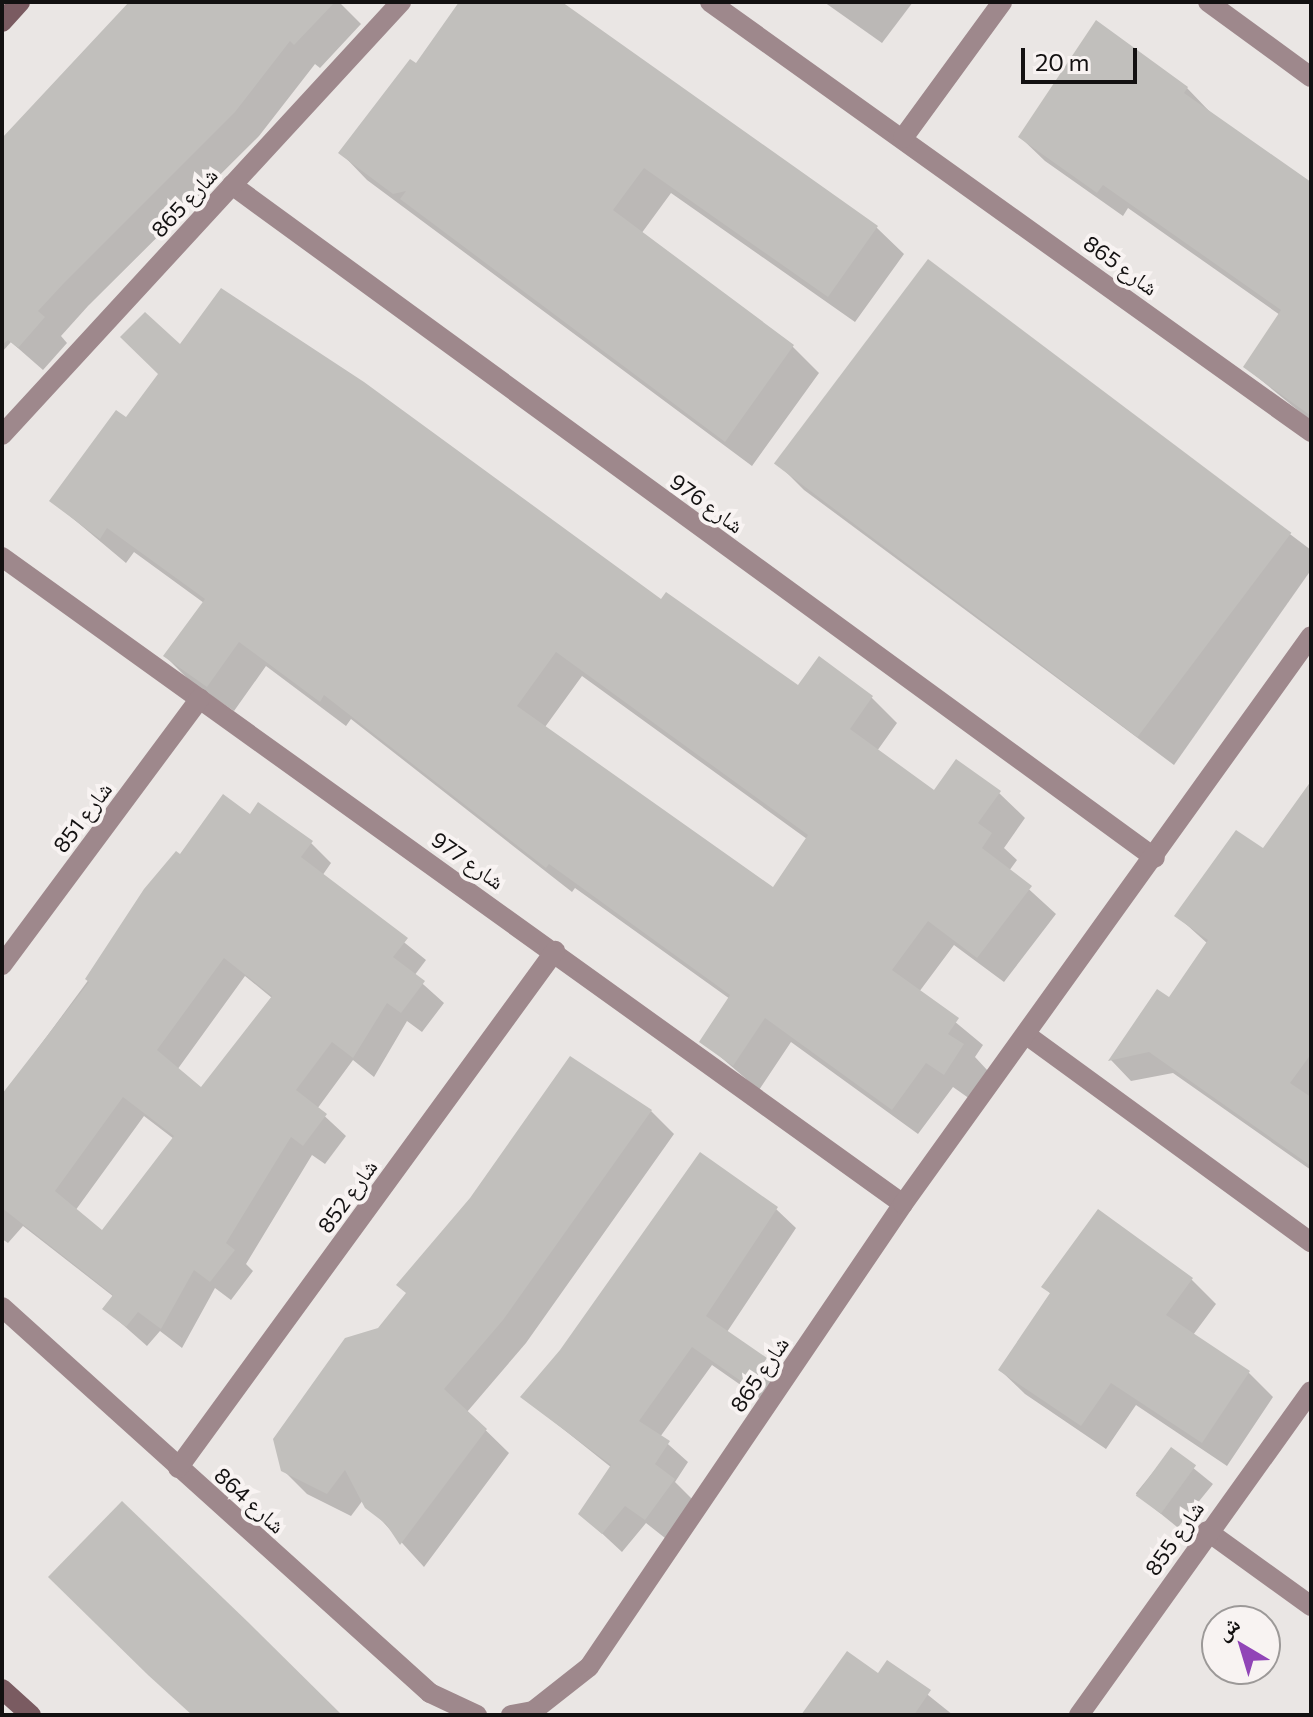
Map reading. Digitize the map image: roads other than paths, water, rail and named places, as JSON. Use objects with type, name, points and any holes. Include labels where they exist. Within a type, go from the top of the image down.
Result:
[{"type":"street","points":[[2,22],[20,2]]},
{"type":"street","name":"شارع 865","points":[[2,435],[401,2]]},
{"type":"street","name":"شارع 865","points":[[710,2],[1311,432]]},
{"type":"street","points":[[903,138],[1002,2]]},
{"type":"street","points":[[1208,2],[1311,77]]},
{"type":"street","name":"شارع 976","points":[[232,185],[1155,858]]},
{"type":"street","name":"شارع 977","points":[[2,557],[555,951],[903,1204]]},
{"type":"street","name":"شارع 865","points":[[511,1715],[533,1711],[589,1667],[903,1204],[1028,1036],[1311,636]]},
{"type":"street","name":"شارع 851","points":[[2,965],[200,698]]},
{"type":"street","name":"شارع 852","points":[[178,1468],[555,951]]},
{"type":"street","points":[[1028,1036],[1311,1242]]},
{"type":"street","name":"شارع 864","points":[[2,1307],[430,1693],[477,1715]]},
{"type":"street","name":"شارع 855","points":[[1079,1715],[1207,1531],[1311,1391]]},
{"type":"street","points":[[1207,1531],[1311,1606]]},
{"type":"street","points":[[2,1689],[31,1715]]}]
